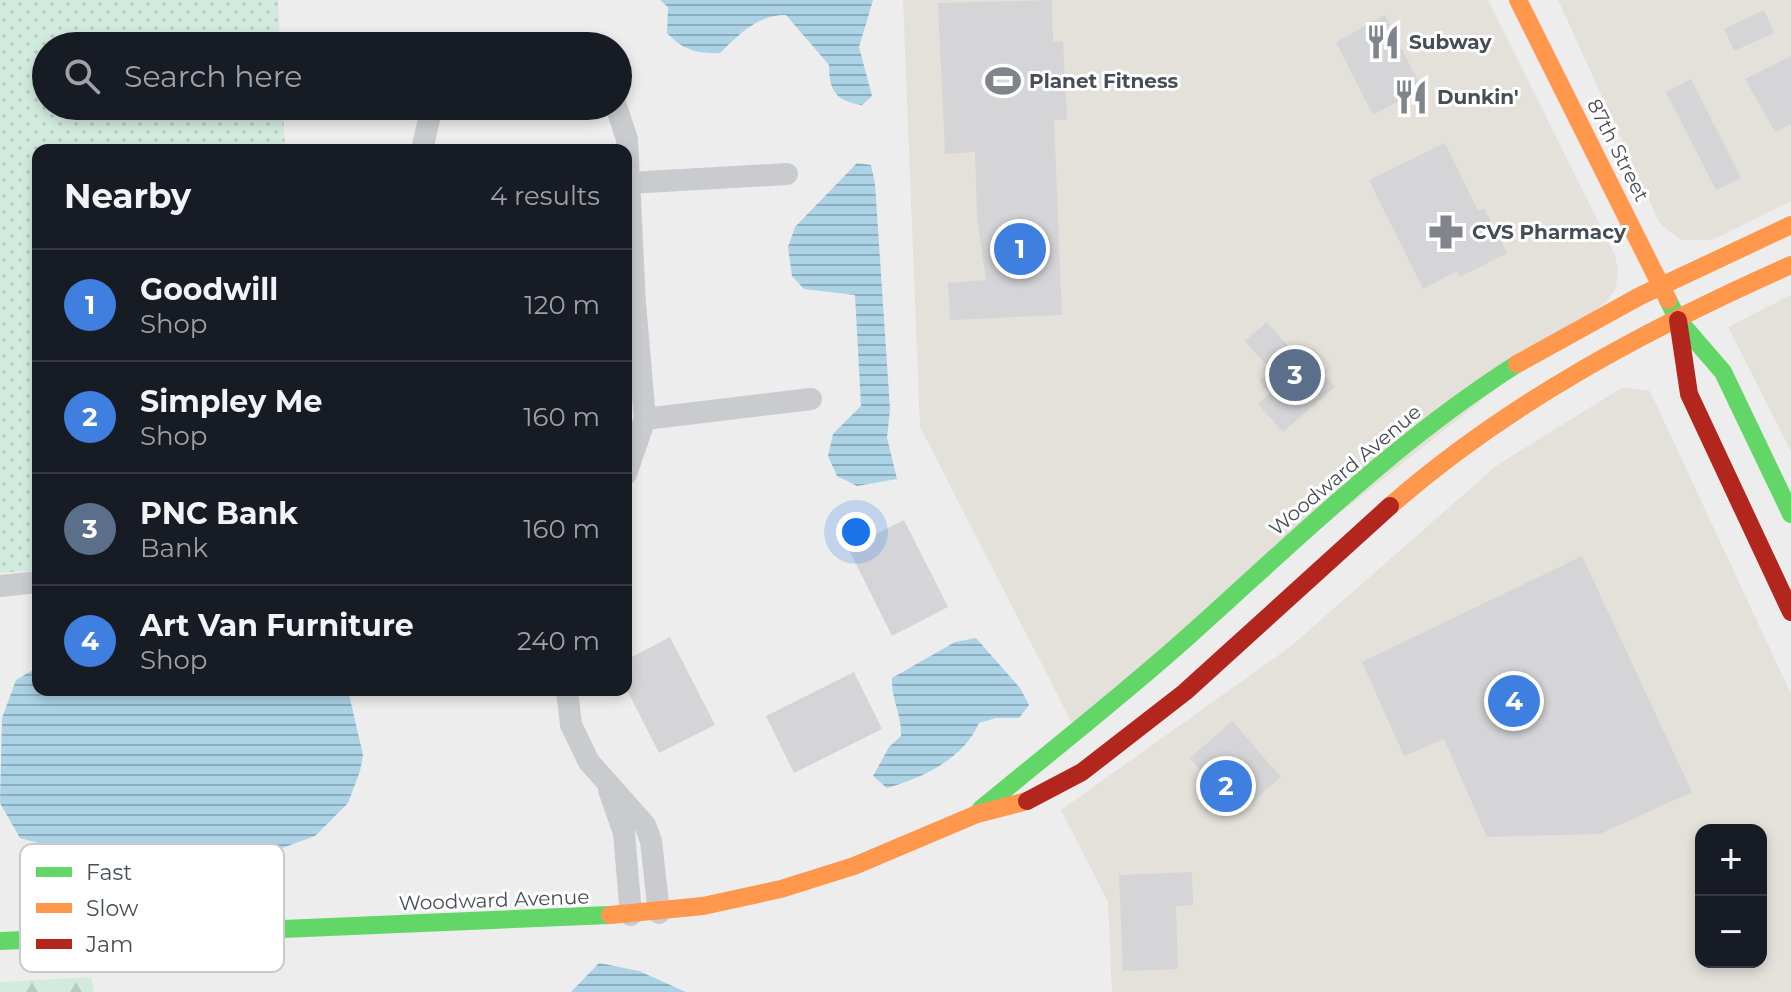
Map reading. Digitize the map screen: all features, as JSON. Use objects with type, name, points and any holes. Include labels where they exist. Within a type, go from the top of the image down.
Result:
[{"type":"main road","name":"87th Street","points":[[1518,0],[1678,320]]},
{"type":"main road","name":"Woodward Avenue","points":[[972,816],[1123,695],[1419,434],[1533,354],[1661,286],[1791,225]]},
{"type":"main road","name":"Woodward Avenue","points":[[284,929],[631,915],[766,895],[836,875],[931,837],[972,816],[1039,797],[1151,720],[1427,474],[1549,387],[1791,265]]},
{"type":"main road","points":[[1678,320],[1723,372],[1791,514]]},
{"type":"main road","points":[[1678,320],[1689,394],[1791,612]]},
{"type":"main road","name":"Woodward Avenue","points":[[0,941],[20,940]]},
{"type":"street","points":[[423,144],[429,120]]},
{"type":"street","points":[[621,120],[627,144]]},
{"type":"street","points":[[632,183],[787,174]]},
{"type":"street","points":[[632,227],[645,419],[632,457]]},
{"type":"street","points":[[645,419],[811,399]]},
{"type":"street","points":[[0,586],[32,583]]},
{"type":"street","points":[[568,696],[571,725],[578,743],[605,782],[645,825],[651,841],[659,913]]},
{"type":"street","points":[[605,782],[624,833],[631,915]]},
{"type":"shaded area","points":[[903,0],[1488,0],[1615,255],[1618,269],[1616,288],[1607,301],[1073,725],[920,427]]},
{"type":"shaded area","points":[[1558,0],[1791,0],[1791,201],[1712,240],[1682,240],[1670,232],[1659,222]]},
{"type":"shaded area","points":[[1791,295],[1791,451],[1728,327]]},
{"type":"shaded area","points":[[1623,387],[1650,391],[1791,694],[1791,992],[1112,992],[1108,902],[1061,810],[1290,647],[1496,466]]},
{"type":"green space","points":[[0,0],[278,0],[279,32],[32,32],[32,120],[284,120],[285,144],[32,144],[32,570],[0,573]]},
{"type":"green space","points":[[91,977],[94,992],[0,992],[0,982]]},
{"type":"water","points":[[660,0],[873,0],[859,47],[872,96],[862,105],[840,97],[830,82],[829,65],[786,15],[758,22],[720,53],[704,53],[685,47],[667,33],[668,7]]},
{"type":"water","points":[[857,163],[871,165],[875,184],[890,409],[887,438],[897,479],[857,486],[837,476],[828,456],[833,434],[861,406],[855,295],[804,289],[792,276],[788,247],[795,227]]},
{"type":"water","points":[[976,638],[1020,688],[1029,705],[1019,718],[996,718],[979,723],[963,747],[941,765],[887,788],[873,776],[889,747],[901,736],[892,678],[955,642]]},
{"type":"water","points":[[32,671],[32,696],[349,696],[363,755],[360,771],[348,803],[315,836],[284,847],[284,844],[42,844],[20,838],[0,803],[2,718],[16,680]]},
{"type":"water","points":[[599,963],[639,971],[686,992],[571,992]]},
{"type":"building","points":[[1052,0],[1053,42],[1063,41],[1067,120],[1054,120],[1062,315],[950,320],[948,283],[986,280],[977,218],[975,152],[945,154],[938,3]]},
{"type":"building","points":[[1764,10],[1774,33],[1734,51],[1724,29]]},
{"type":"building","points":[[1385,15],[1422,89],[1373,115],[1336,42]]},
{"type":"building","points":[[1791,56],[1791,124],[1775,132],[1745,79]]},
{"type":"building","points":[[1691,79],[1741,178],[1716,190],[1666,92]]},
{"type":"building","name":"CVS Pharmacy","points":[[1445,143],[1478,211],[1484,208],[1507,253],[1460,277],[1457,271],[1423,289],[1369,180]]},
{"type":"building","points":[[1267,322],[1293,352],[1299,347],[1335,387],[1283,432],[1258,404],[1270,393],[1259,381],[1271,370],[1245,341]]},
{"type":"building","points":[[904,520],[948,607],[892,636],[848,548]]},
{"type":"building","points":[[1582,556],[1692,792],[1600,834],[1487,837],[1444,739],[1404,756],[1362,662]]},
{"type":"building","points":[[670,637],[715,725],[659,753],[630,696],[632,657]]},
{"type":"building","points":[[854,672],[882,729],[794,773],[766,716]]},
{"type":"building","points":[[1232,721],[1281,777],[1239,814],[1190,758]]},
{"type":"building","points":[[1192,872],[1193,905],[1176,906],[1178,969],[1123,971],[1119,875]]},
{"type":"traffic: fast","points":[[1668,300],[1678,320],[1723,372],[1791,514]]},
{"type":"traffic: fast","points":[[981,809],[1165,657],[1389,458],[1517,364]]},
{"type":"traffic: fast","points":[[284,929],[610,915]]},
{"type":"traffic: fast","points":[[0,941],[20,940]]},
{"type":"traffic: slow","points":[[1518,0],[1668,300]]},
{"type":"traffic: slow","points":[[1517,364],[1640,296],[1791,225]]},
{"type":"traffic: slow","points":[[1390,506],[1483,433],[1581,370],[1684,315],[1791,265]]},
{"type":"traffic: slow","points":[[610,915],[703,906],[781,889],[854,866],[977,814],[1027,801]]},
{"type":"traffic: jam","points":[[1678,320],[1689,394],[1791,612]]},
{"type":"traffic: jam","points":[[1027,801],[1082,772],[1185,692],[1390,506]]},
{"type":"place","name":"Subway","points":[[1383,42]]},
{"type":"place","name":"Planet Fitness","points":[[1003,81]]},
{"type":"place","name":"Dunkin'","points":[[1411,97]]},
{"type":"place","name":"CVS Pharmacy","points":[[1446,232]]},
{"type":"place","name":"Goodwill","points":[[1020,249]]},
{"type":"place","name":"PNC Bank","points":[[1295,375]]},
{"type":"place","name":"Art Van Furniture","points":[[1514,701]]},
{"type":"place","name":"Simpley Me","points":[[1226,786]]}]
